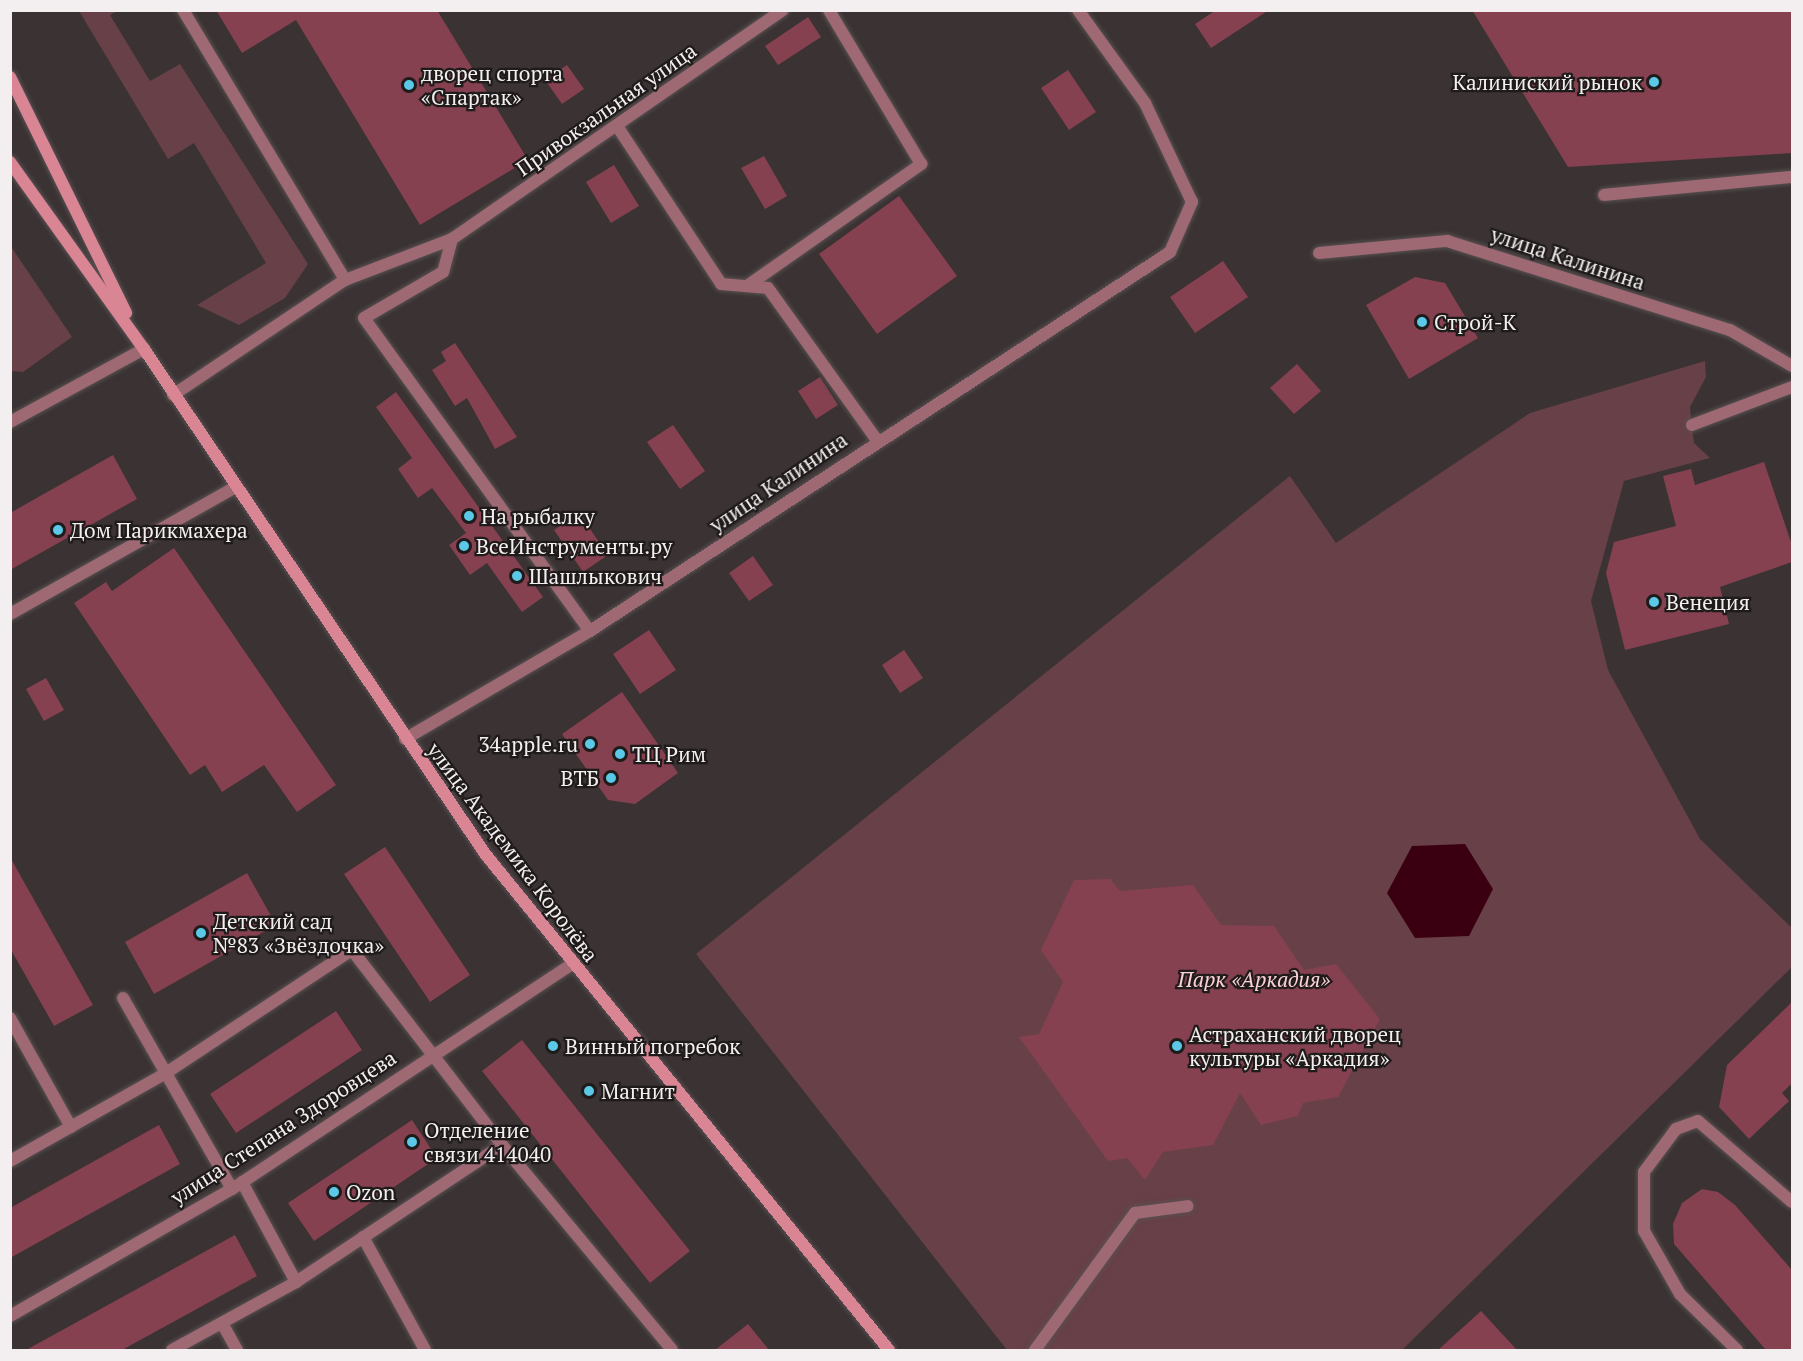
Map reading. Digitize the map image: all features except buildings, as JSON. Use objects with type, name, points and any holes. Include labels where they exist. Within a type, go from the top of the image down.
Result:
[{"type":"main road","points":[[10,77],[144,349]]},
{"type":"main road","points":[[10,162],[144,349]]},
{"type":"main road","name":"улица Академика Королёва","points":[[144,349],[405,739],[572,965],[889,1350]]},
{"type":"street","points":[[183,10],[345,280]]},
{"type":"street","name":"Привокзальная улица","points":[[173,395],[345,280],[452,239],[783,10]]},
{"type":"street","points":[[747,286],[921,164],[829,10]]},
{"type":"street","name":"улица Калинина","points":[[405,739],[590,630],[877,440],[1170,252],[1192,202],[1145,103],[1078,10]]},
{"type":"street","points":[[617,126],[721,284],[768,288],[877,440]]},
{"type":"street","points":[[1604,195],[1792,177]]},
{"type":"street","points":[[452,239],[443,272],[364,318],[590,630]]},
{"type":"street","name":"улица Калинина","points":[[1319,253],[1447,241],[1730,330],[1792,366]]},
{"type":"street","points":[[10,422],[144,349]]},
{"type":"street","points":[[1692,425],[1792,387]]},
{"type":"street","points":[[10,614],[235,487]]},
{"type":"street","points":[[10,1161],[166,1073],[352,950],[429,1054],[672,1350]]},
{"type":"street","name":"улица Степана Здоровцева","points":[[10,1316],[237,1185],[429,1054],[572,965]]},
{"type":"street","points":[[123,998],[166,1073],[296,1282]]},
{"type":"street","points":[[11,1021],[71,1127]]},
{"type":"street","points":[[1737,1350],[1680,1294],[1644,1231],[1644,1172],[1676,1129],[1698,1121],[1792,1202]]},
{"type":"street","points":[[172,1350],[296,1282],[502,1145]]},
{"type":"street","points":[[1035,1350],[1135,1213],[1188,1206]]},
{"type":"street","points":[[363,1237],[425,1350]]},
{"type":"street","points":[[222,1323],[237,1350]]},
{"type":"green space","points":[[79,11],[117,11],[110,15],[150,81],[180,64],[308,264],[285,298],[239,325],[197,305],[266,263],[194,143],[168,159]]},
{"type":"green space","points":[[10,245],[72,337],[23,372],[11,371]]},
{"type":"green space","name":"Парк «Аркадия»","points":[[1705,361],[1706,377],[1690,407],[1694,443],[1710,458],[1624,481],[1591,601],[1608,670],[1700,839],[1792,928],[1792,967],[1402,1350],[1007,1350],[696,954],[1290,476],[1336,543],[1530,413]]},
{"type":"shaded area","points":[[1465,844],[1493,889],[1469,936],[1415,938],[1387,893],[1412,846]]},
{"type":"place","name":"Калиниский рынок","points":[[1654,82]]},
{"type":"place","name":"дворец спорта «Спартак»","points":[[409,85]]},
{"type":"place","name":"Строй-К","points":[[1422,322]]},
{"type":"place","name":"На рыбалку","points":[[469,516]]},
{"type":"place","name":"Дом Парикмахера","points":[[58,530]]},
{"type":"place","name":"ВсеИнструменты.ру","points":[[464,546]]},
{"type":"place","name":"Шашлыкович","points":[[517,576]]},
{"type":"place","name":"Венеция","points":[[1654,602]]},
{"type":"place","name":"34apple.ru","points":[[590,744]]},
{"type":"place","name":"ТЦ Рим","points":[[620,754]]},
{"type":"place","name":"ВТБ","points":[[611,778]]},
{"type":"place","name":"Детский сад №83 «Звёздочка»","points":[[201,933]]},
{"type":"place","name":"Винный погребок","points":[[553,1046]]},
{"type":"place","name":"Астраханский дворец культуры «Аркадия»","points":[[1177,1046]]},
{"type":"place","name":"Магнит","points":[[589,1091]]},
{"type":"place","name":"Отделение связи 414040","points":[[412,1142]]},
{"type":"place","name":"Ozon","points":[[334,1192]]}]
